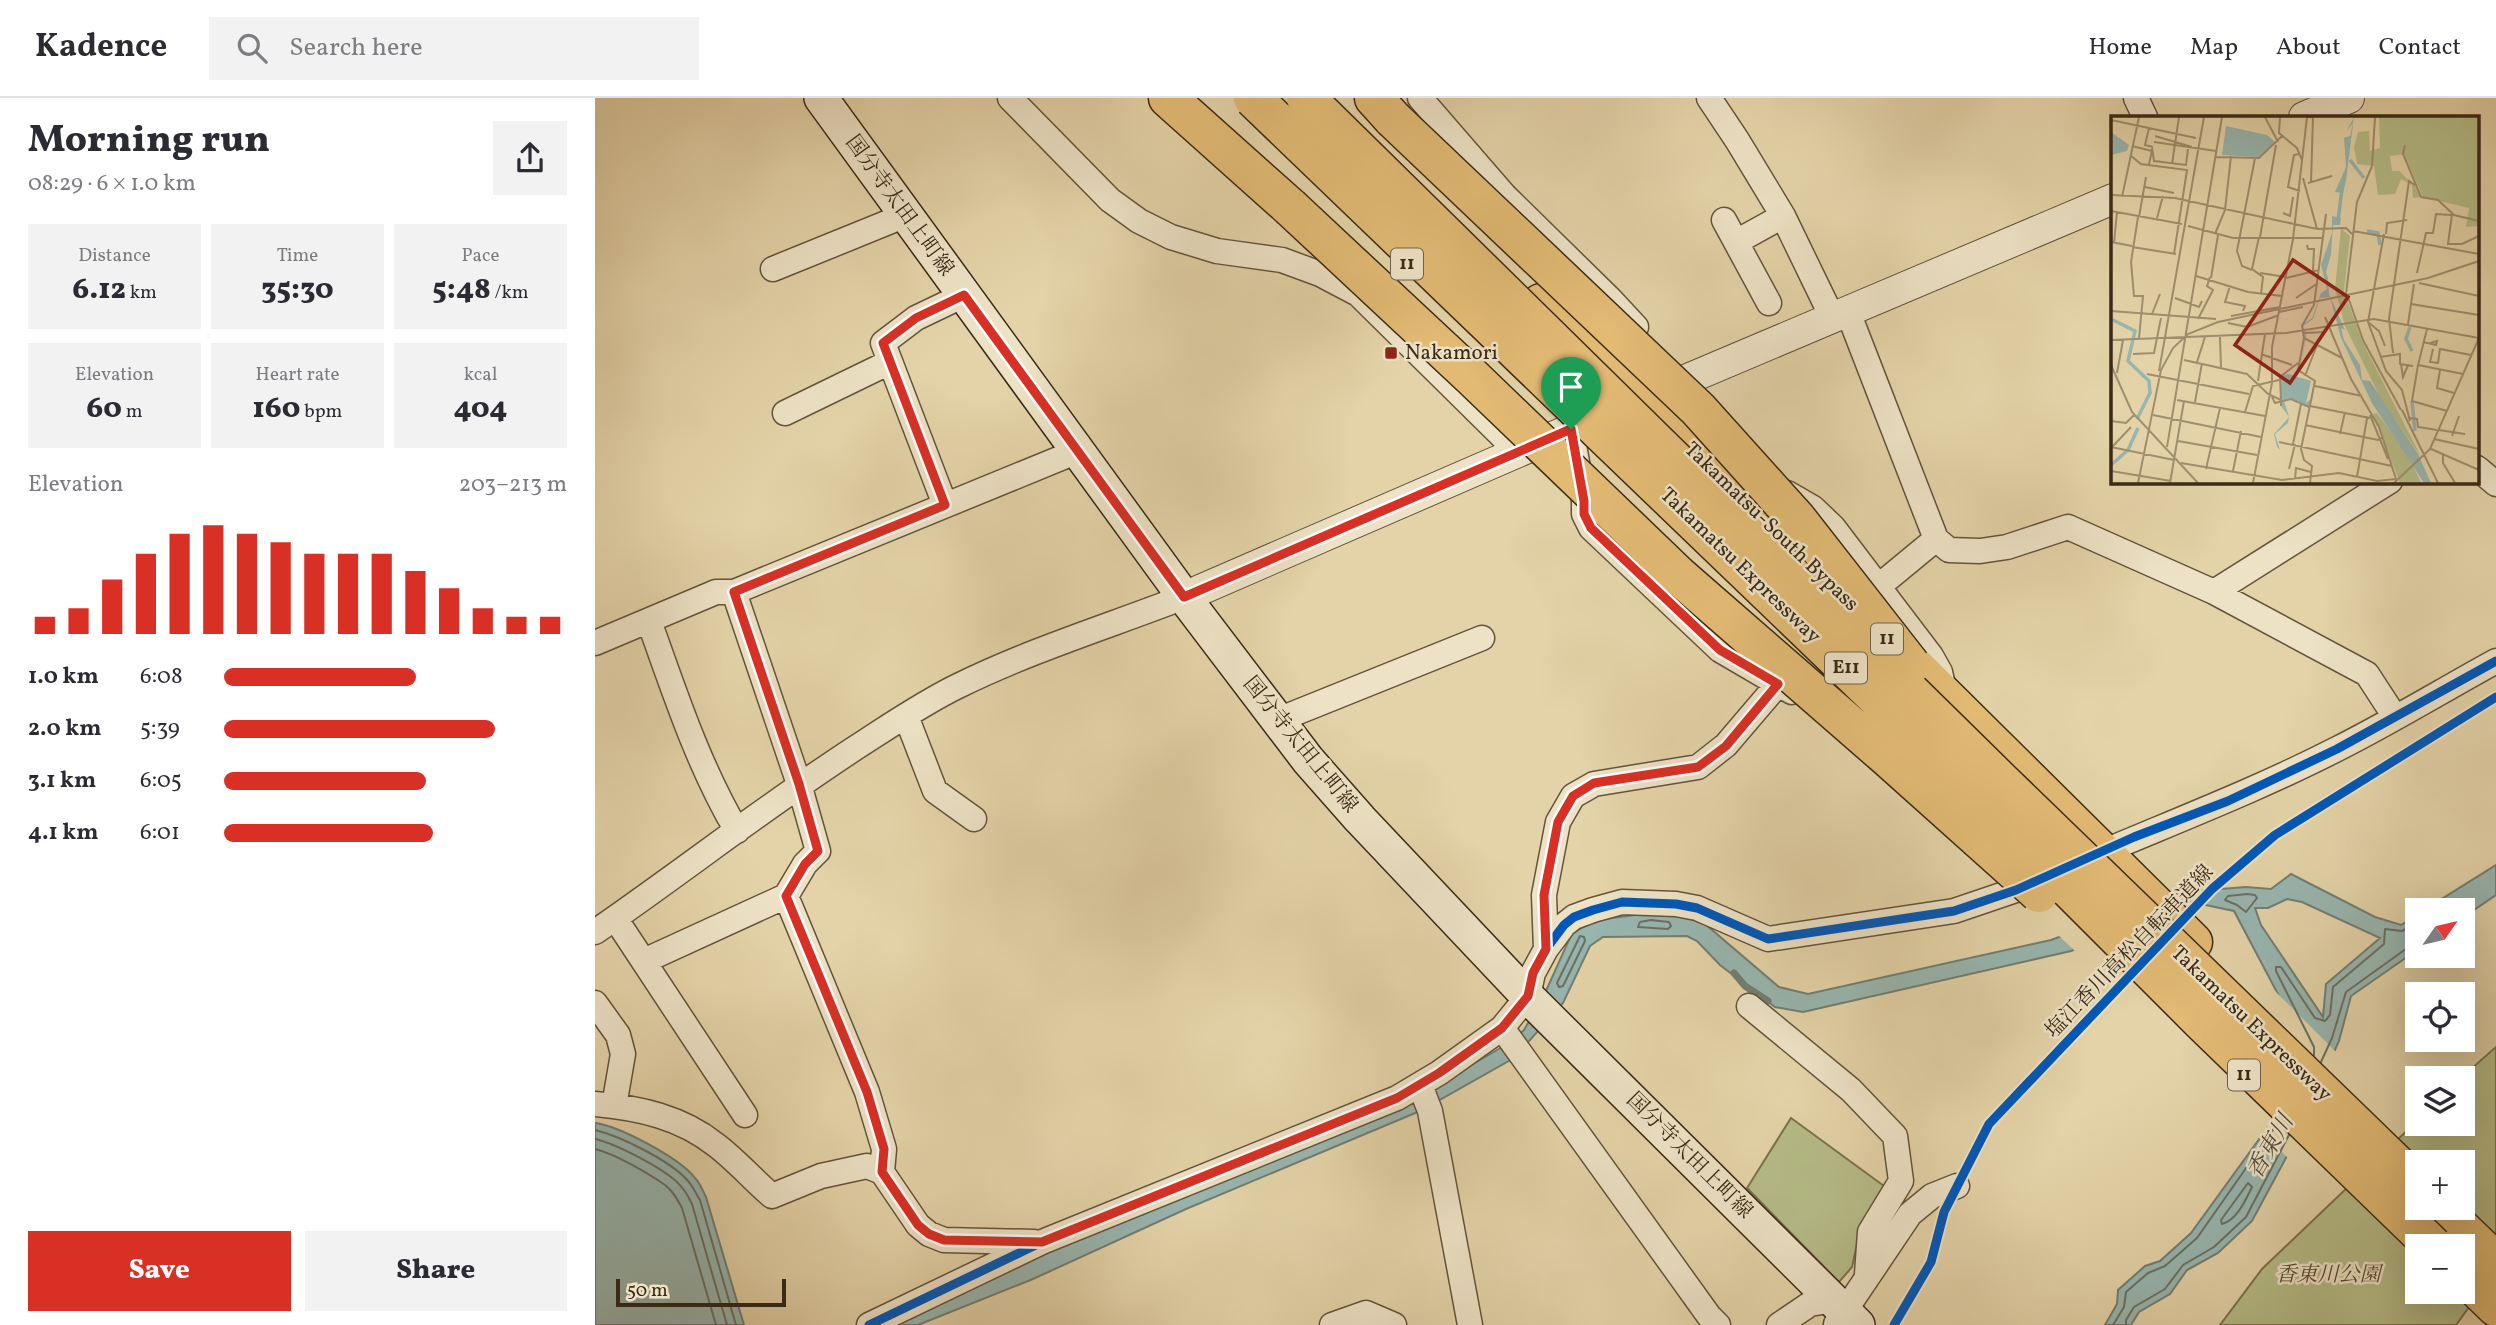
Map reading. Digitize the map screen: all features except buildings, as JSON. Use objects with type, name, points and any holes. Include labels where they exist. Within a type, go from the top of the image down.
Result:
[{"type":"highway","points":[[1168,98],[1290,207],[1471,376],[1678,575],[1887,757],[2113,960],[2202,1022]]},
{"type":"highway","name":"11","points":[[1244,98],[1571,429],[2409,1234]]},
{"type":"highway","name":"Takamatsu Expressway","points":[[1253,98],[1901,720],[2202,1022],[2421,1234]]},
{"type":"highway","name":"Takamatsu Expressway","points":[[1307,98],[1999,779],[2405,1172]]},
{"type":"highway","name":"Takamatsu-South Bypass","points":[[1331,98],[1943,694],[2405,1155]]},
{"type":"highway","points":[[1396,105],[1698,409],[1797,519],[1999,779]]},
{"type":"highway","points":[[2452,1220],[2496,1262]]},
{"type":"highway","points":[[2469,1220],[2496,1247]]},
{"type":"highway","points":[[2475,1292],[2489,1312]]},
{"type":"main road","name":"国分寺太田上町線","points":[[821,98],[1184,597],[1308,760],[1360,820],[1538,1006],[1843,1315]]},
{"type":"street","points":[[1010,98],[1110,200],[1139,221],[1171,237],[1217,251],[1282,260],[1320,274],[1358,294],[1518,452]]},
{"type":"street","points":[[1709,98],[1783,216],[1841,316],[1936,539],[1949,550],[1980,551],[2007,547],[2068,527],[2214,592],[2367,674],[2395,717]]},
{"type":"street","points":[[2136,98],[2145,116]]},
{"type":"street","points":[[2306,116],[2349,98]]},
{"type":"street","points":[[1396,105],[1505,196],[1610,299],[1645,339],[1648,347],[1640,399]]},
{"type":"street","points":[[595,932],[799,784],[957,687],[1039,649],[1184,597],[1640,399],[2111,200]]},
{"type":"street","points":[[773,269],[906,215]]},
{"type":"street","points":[[1736,242],[1783,216]]},
{"type":"street","points":[[1724,220],[1769,303]]},
{"type":"street","points":[[945,505],[883,343],[916,318],[964,295]]},
{"type":"street","points":[[785,412],[890,362]]},
{"type":"street","points":[[1571,429],[1584,514],[1591,528],[1720,650],[1939,782]]},
{"type":"street","points":[[595,643],[716,592],[734,592],[1078,451]]},
{"type":"street","points":[[2479,470],[2496,484]]},
{"type":"street","points":[[1723,479],[1739,478],[1784,491],[1813,508],[1833,527],[1931,656],[1940,672],[1943,694]]},
{"type":"street","points":[[2214,592],[2388,483]]},
{"type":"street","points":[[1879,586],[1936,539]]},
{"type":"street","points":[[644,961],[786,896],[805,864],[818,851],[799,784],[734,592]]},
{"type":"street","points":[[649,621],[688,730],[714,792],[737,831]]},
{"type":"street","points":[[1278,720],[1482,638]]},
{"type":"street","points":[[869,1325],[1042,1242],[1385,1103],[1425,1095],[1538,1006],[1533,973],[1546,949],[1564,925],[1574,917],[1622,902],[1676,904],[1697,908],[1768,939],[1954,911],[2016,890],[2134,837],[2228,801],[2337,749],[2496,661]]},
{"type":"street","points":[[1546,949],[1544,895],[1558,822],[1573,796],[1594,783],[1698,767],[1726,746],[1778,684]]},
{"type":"street","points":[[906,716],[935,791],[974,819]]},
{"type":"street","points":[[786,896],[867,1092],[884,1149],[882,1172]]},
{"type":"street","points":[[615,918],[745,1115]]},
{"type":"street","points":[[595,1003],[618,1035],[623,1054],[604,1105],[677,1120],[717,1145],[772,1196],[821,1176],[867,1166],[882,1172],[918,1225],[929,1234],[944,1240],[1042,1242]]},
{"type":"street","points":[[1749,1006],[1851,1090],[1895,1136],[1901,1181],[1870,1232],[1867,1274]]},
{"type":"street","points":[[1504,1031],[1718,1325]]},
{"type":"street","points":[[1425,1095],[1462,1270],[1470,1325]]},
{"type":"street","points":[[1779,1325],[1810,1304],[1843,1315],[1867,1274],[1910,1214],[1932,1196],[1957,1186]]},
{"type":"street","points":[[1332,1325],[1366,1313],[1394,1325]]},
{"type":"green space","name":"香東川公園","points":[[2496,1047],[2496,1270],[2475,1299],[2475,1234],[2405,1234],[2405,1304],[2471,1304],[2456,1325],[2220,1325],[2262,1269],[2405,1132],[2405,1136],[2475,1136],[2475,1066]]},
{"type":"green space","points":[[1791,1118],[1884,1186],[1860,1230],[1852,1267],[1839,1282],[1747,1188]]},
{"type":"water","points":[[2496,865],[2496,895],[2475,909],[2475,898],[2443,898]]},
{"type":"water","name":"香東川","points":[[2291,874],[2375,917],[2401,925],[2405,922],[2405,958],[2351,996],[2339,1041],[2287,1156],[2252,1221],[2218,1253],[2187,1270],[2170,1294],[2139,1312],[2131,1325],[2105,1325],[2117,1304],[2118,1290],[2145,1266],[2160,1261],[2191,1233],[2265,1131],[2308,1051],[2234,911],[2196,903],[2071,951],[1803,1012],[1775,1007],[1720,965],[1697,941],[1687,936],[1603,937],[1590,946],[1563,1003],[1514,1058],[1420,1111],[1186,1209],[1033,1279],[918,1325],[877,1325],[1419,1095],[1504,1046],[1524,1030],[1546,991],[1572,933],[1596,920],[1651,913],[1681,916],[1705,924],[1779,987],[1808,994],[2051,940],[2182,892],[2246,887],[2271,889]],"holes":[[[2287,899],[2302,902],[2380,938],[2326,984],[2323,1017],[2261,925],[2255,908],[2268,908]]]},
{"type":"water","points":[[595,1123],[619,1130],[648,1144],[676,1161],[697,1180],[706,1197],[744,1325],[595,1325]]},
{"type":"pier","points":[[2174,892],[2192,909],[2076,952],[2057,934]]},
{"type":"pier","points":[[2273,989],[2337,1053],[2289,1159],[2261,1131],[2304,1050]]},
{"type":"waterway","points":[[1734,973],[1745,986],[1768,1001]]},
{"type":"cycle path","points":[[869,1325],[1042,1242],[1397,1098],[1439,1073],[1502,1028],[1528,996],[1533,973],[1546,949],[1564,925],[1574,917],[1622,902],[1676,904],[1697,908],[1768,939],[1954,911],[2016,890],[2134,837],[2228,801],[2337,749],[2496,661]]},
{"type":"cycle path","name":"塩江香川高松自転車道線","points":[[1894,1325],[1931,1262],[1944,1212],[1989,1124],[2212,889],[2275,835],[2496,697]]},
{"type":"place","name":"Nakamori","points":[[1391,353]]},
{"type":"route","points":[[964,295],[1184,597],[1571,429],[1584,514],[1591,528],[1720,650],[1778,684],[1726,746],[1698,767],[1594,783],[1573,796],[1558,822],[1544,895],[1546,949],[1533,973],[1528,996],[1502,1028],[1439,1073],[1397,1098],[1042,1242],[944,1240],[929,1234],[918,1225],[882,1172],[884,1149],[867,1092],[786,896],[805,864],[818,851],[799,784],[734,592],[945,505],[883,343],[916,318],[964,295]]}]
